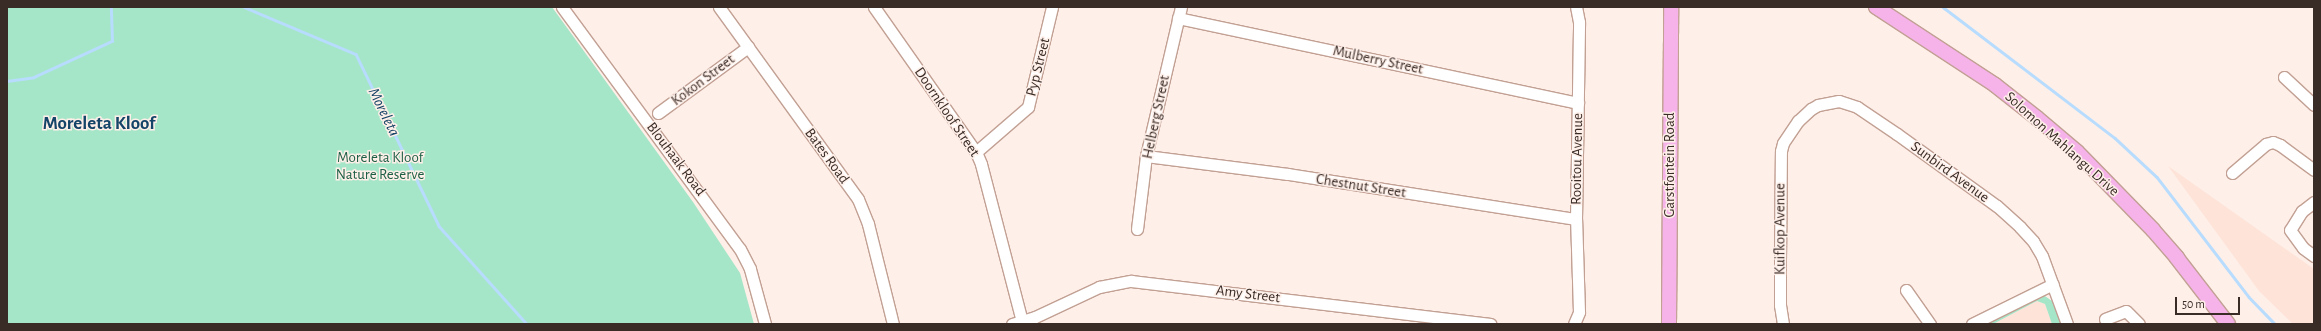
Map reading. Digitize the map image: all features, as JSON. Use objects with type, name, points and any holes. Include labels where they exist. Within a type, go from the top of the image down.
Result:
[{"type":"main road","name":"Garstfontein Road","points":[[1669,324],[1671,7]]},
{"type":"main road","name":"Solomon Mahlangu Drive","points":[[1876,7],[1995,85],[2037,118],[2122,196],[2177,258],[2228,324]]},
{"type":"main road","name":"Solomon Mahlangu Drive","points":[[2204,294],[2222,324]]},
{"type":"street","name":"Blouhaak Road","points":[[562,7],[740,249],[750,269],[765,324]]},
{"type":"street","name":"Bates Road","points":[[719,7],[858,199],[868,224],[893,324]]},
{"type":"street","name":"Doornkloof Street","points":[[874,7],[976,152],[981,164],[1017,323]]},
{"type":"street","name":"Pyp Street","points":[[976,152],[1028,107],[1052,7]]},
{"type":"street","name":"Rooitou Avenue","points":[[1574,324],[1580,312],[1576,219],[1579,22],[1576,7]]},
{"type":"street","name":"Mulberry Street","points":[[1180,12],[1578,103]]},
{"type":"street","name":"Helberg Street","points":[[1137,229],[1146,156],[1180,12]]},
{"type":"street","name":"Kokon Street","points":[[658,113],[748,47]]},
{"type":"street","points":[[2284,77],[2314,105]]},
{"type":"street","name":"Sunbird Avenue","points":[[1786,136],[1804,115],[1818,104],[1839,101],[1857,107],[1997,206],[2033,241],[2053,284],[2067,324]]},
{"type":"street","name":"Kuifkop Avenue","points":[[1783,324],[1780,305],[1780,178],[1781,151],[1786,136]]},
{"type":"street","points":[[2232,173],[2266,144],[2273,142],[2280,145],[2314,170]]},
{"type":"street","name":"Chestnut Street","points":[[1146,156],[1288,174],[1576,219]]},
{"type":"street","points":[[2314,202],[2302,211],[2290,230],[2303,248],[2314,256]]},
{"type":"street","name":"Amy Street","points":[[1017,323],[1099,287],[1131,281],[1423,320],[1490,324]]},
{"type":"street","points":[[1972,324],[2053,284]]},
{"type":"street","points":[[1906,290],[1930,324]]},
{"type":"street","points":[[2105,319],[2126,311],[2139,324]]},
{"type":"shaded area","points":[[2168,166],[2314,269],[2314,324],[2293,324],[2259,291]]},
{"type":"shaded area","points":[[2037,301],[2045,304],[2052,324],[1993,324]]},
{"type":"green space","name":"Moreleta Kloof Nature Reserve","points":[[7,7],[552,7],[693,202],[740,273],[754,324],[7,324]]},
{"type":"green space","points":[[2042,294],[2052,301],[2061,324],[2052,324],[2045,304],[2037,301],[1993,324],[1981,324]]},
{"type":"waterway","points":[[7,81],[34,77],[112,41],[111,7]]},
{"type":"waterway","name":"Moreleta","points":[[244,7],[356,54],[439,226],[527,324]]},
{"type":"waterway","points":[[1943,7],[2115,138],[2157,177],[2249,297],[2275,324]]},
{"type":"district","name":"Moreleta Kloof","points":[[99,124]]}]
